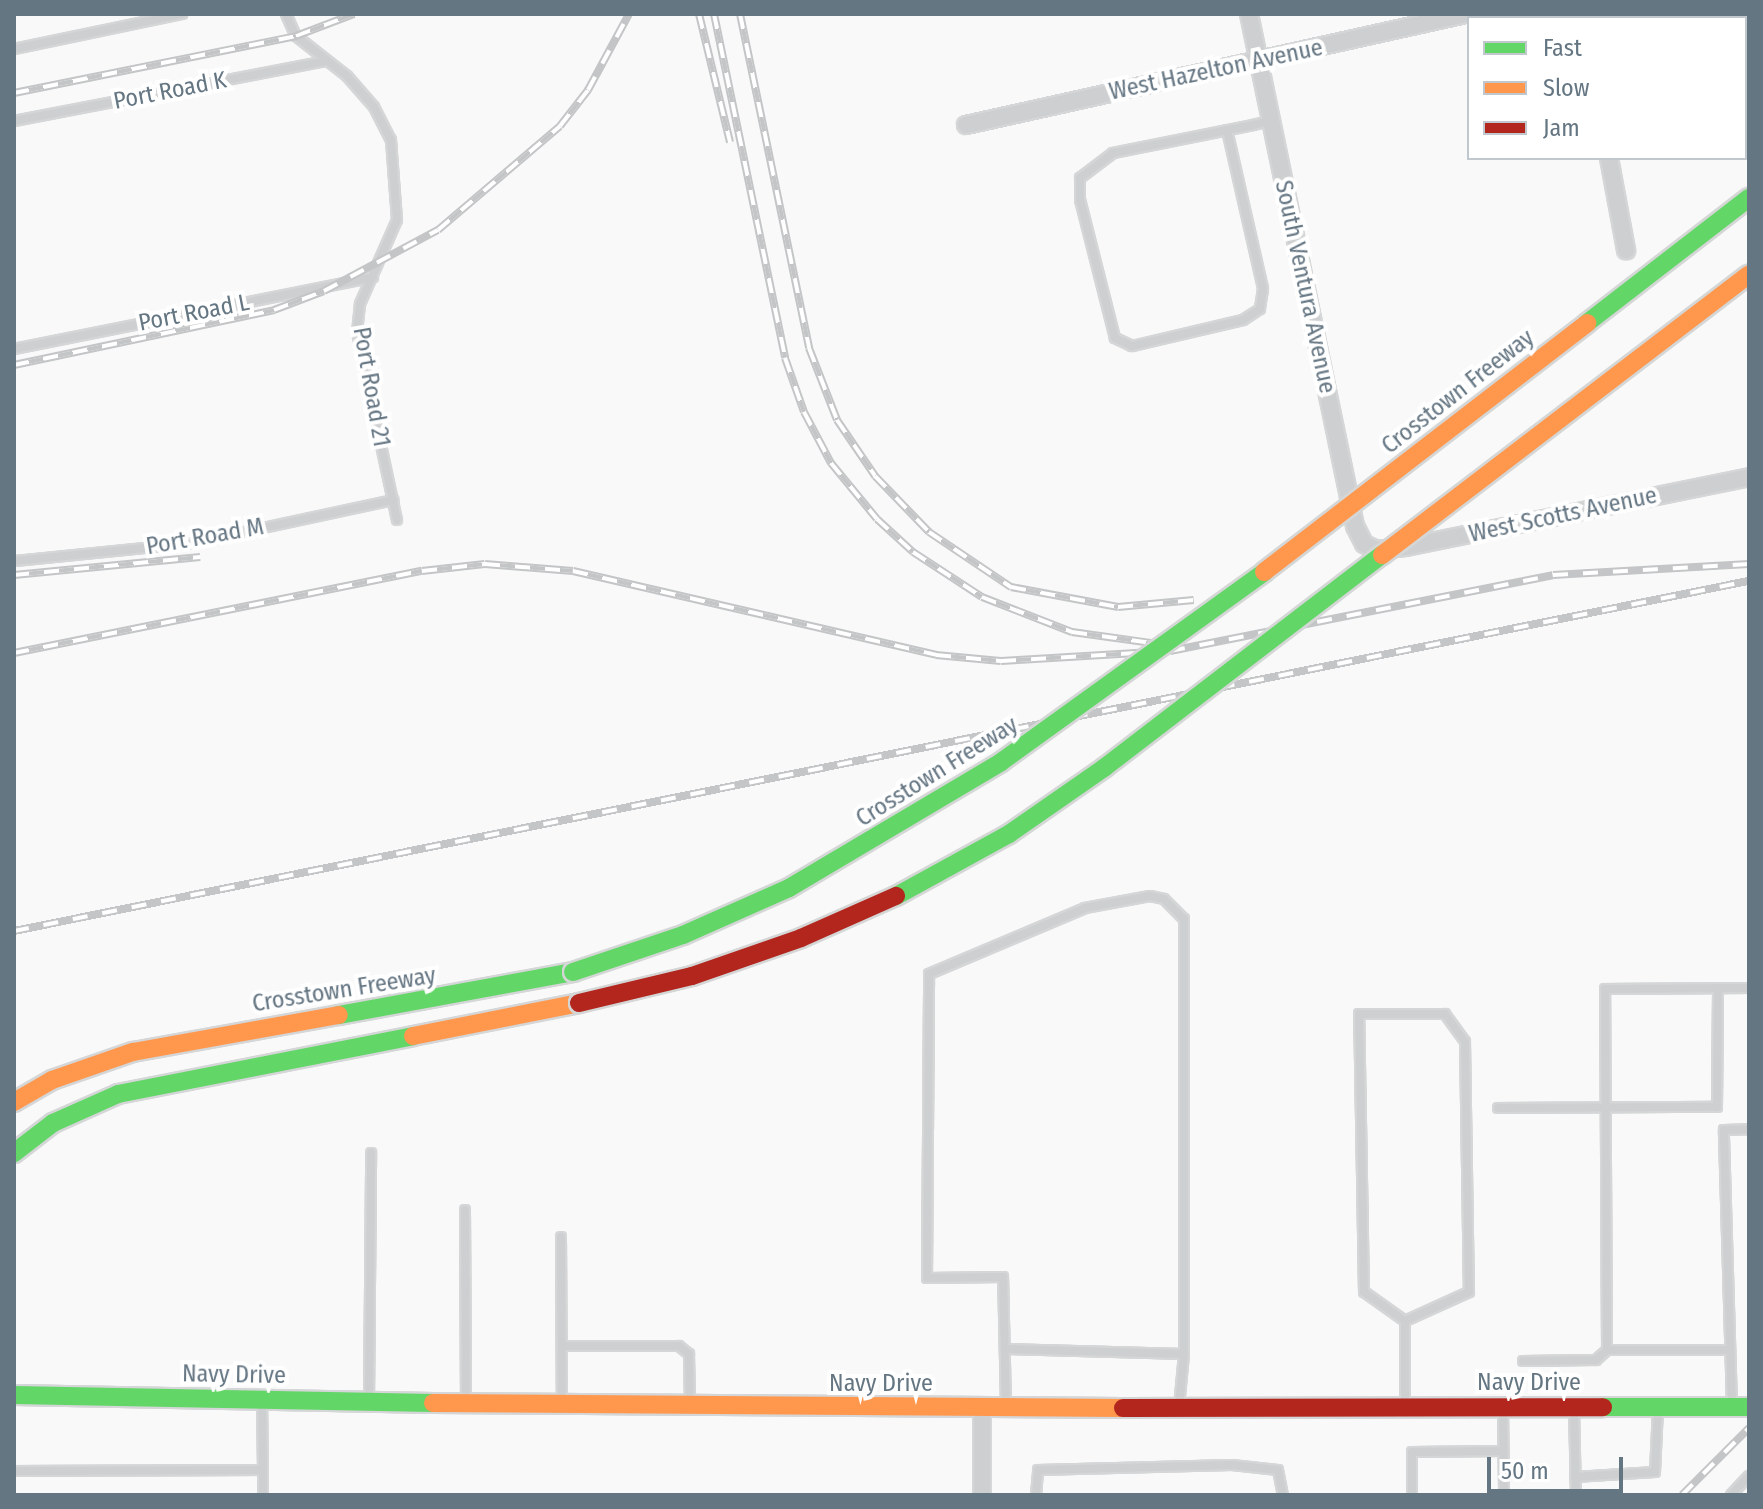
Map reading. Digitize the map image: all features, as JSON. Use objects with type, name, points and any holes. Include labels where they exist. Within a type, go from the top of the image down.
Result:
[{"type":"main road","name":"Crosstown Freeway","points":[[14,1102],[52,1080],[133,1052],[573,972],[683,935],[789,888],[1001,762],[1178,638],[1749,198]]},
{"type":"main road","points":[[14,1153],[53,1123],[118,1094],[579,1003],[692,976],[801,938],[907,891],[1009,834],[1104,768],[1749,274]]},
{"type":"main road","name":"Navy Drive","points":[[14,1395],[690,1408],[1740,1407]]},
{"type":"street","name":"South Ventura Avenue","points":[[1249,14],[1355,526],[1364,544],[1377,550]]},
{"type":"street","name":"West Hazelton Avenue","points":[[966,125],[1466,14]]},
{"type":"street","points":[[1609,160],[1626,250]]},
{"type":"street","name":"West Scotts Avenue","points":[[1377,550],[1749,477]]},
{"type":"street","points":[[982,1408],[982,1495]]},
{"type":"lane","points":[[14,49],[182,14]]},
{"type":"lane","name":"Port Road 21","points":[[286,14],[296,36],[347,76],[374,107],[391,140],[397,220],[360,304],[357,332],[397,520]]},
{"type":"lane","name":"Port Road K","points":[[14,121],[325,61]]},
{"type":"lane","points":[[1227,130],[1263,289],[1260,309],[1243,320],[1132,346],[1115,338],[1080,200],[1080,178],[1113,153],[1271,121]]},
{"type":"lane","name":"Port Road L","points":[[14,349],[373,277]]},
{"type":"lane","name":"Port Road M","points":[[14,561],[193,543],[393,500]]},
{"type":"lane","points":[[1006,1408],[1003,1277],[927,1278],[929,974],[1085,908],[1150,896],[1164,899],[1184,919],[1184,1354],[1179,1408]]},
{"type":"lane","points":[[1498,1108],[1717,1107],[1718,988]]},
{"type":"lane","points":[[1607,1350],[1605,989],[1749,988]]},
{"type":"lane","points":[[1359,1014],[1445,1014],[1465,1042],[1469,1292],[1405,1321],[1364,1292],[1359,1014]]},
{"type":"lane","points":[[1740,1407],[1730,1350],[1724,1130],[1749,1129]]},
{"type":"lane","points":[[369,1401],[371,1153]]},
{"type":"lane","points":[[465,1210],[466,1404]]},
{"type":"lane","points":[[561,1237],[562,1406]]},
{"type":"lane","points":[[1405,1321],[1405,1407]]},
{"type":"lane","points":[[562,1346],[679,1346],[689,1354],[690,1408]]},
{"type":"lane","points":[[1006,1349],[1184,1354]]},
{"type":"lane","points":[[1523,1361],[1596,1360],[1607,1350],[1730,1350]]},
{"type":"lane","points":[[262,1399],[263,1495]]},
{"type":"lane","points":[[1503,1407],[1504,1495]]},
{"type":"lane","points":[[1574,1407],[1576,1495]]},
{"type":"lane","points":[[1575,1477],[1655,1472],[1658,1407]]},
{"type":"lane","points":[[1412,1495],[1412,1452],[1504,1451]]},
{"type":"lane","points":[[1036,1495],[1038,1470],[1232,1465],[1278,1470],[1283,1495]]},
{"type":"lane","points":[[14,1471],[263,1470]]},
{"type":"lane","points":[[1731,1495],[1749,1476]]},
{"type":"railway","points":[[14,93],[296,36],[354,14]]},
{"type":"railway","points":[[14,365],[274,310],[324,291],[438,230],[560,126],[588,90],[629,14]]},
{"type":"railway","points":[[699,14],[730,142]]},
{"type":"railway","points":[[714,14],[785,358],[804,412],[831,463],[877,519],[913,552],[982,597],[1072,632],[1159,644]]},
{"type":"railway","points":[[740,14],[809,348],[837,420],[875,476],[929,532],[1011,587],[1118,607],[1194,600]]},
{"type":"railway","points":[[14,575],[200,557]]},
{"type":"railway","points":[[14,653],[422,571],[485,564],[573,571],[936,655],[1001,661],[1170,651],[1553,575],[1749,564]]},
{"type":"railway","points":[[14,931],[1749,581]]},
{"type":"railway","points":[[1682,1495],[1749,1428]]},
{"type":"traffic: fast","points":[[1587,323],[1749,198]]},
{"type":"traffic: fast","points":[[896,896],[1009,834],[1104,768],[1382,555]]},
{"type":"traffic: fast","points":[[573,972],[683,935],[789,888],[1001,762],[1264,572]]},
{"type":"traffic: fast","points":[[339,1015],[573,972]]},
{"type":"traffic: fast","points":[[14,1153],[53,1123],[118,1094],[413,1036]]},
{"type":"traffic: fast","points":[[14,1395],[433,1403]]},
{"type":"traffic: fast","points":[[1603,1407],[1749,1407]]},
{"type":"traffic: slow","points":[[1382,555],[1749,274]]},
{"type":"traffic: slow","points":[[1264,572],[1587,323]]},
{"type":"traffic: slow","points":[[413,1036],[579,1003]]},
{"type":"traffic: slow","points":[[14,1102],[52,1080],[133,1052],[339,1015]]},
{"type":"traffic: slow","points":[[433,1403],[1123,1408]]},
{"type":"traffic: jam","points":[[579,1003],[692,976],[801,938],[896,896]]},
{"type":"traffic: jam","points":[[1123,1408],[1603,1407]]}]
